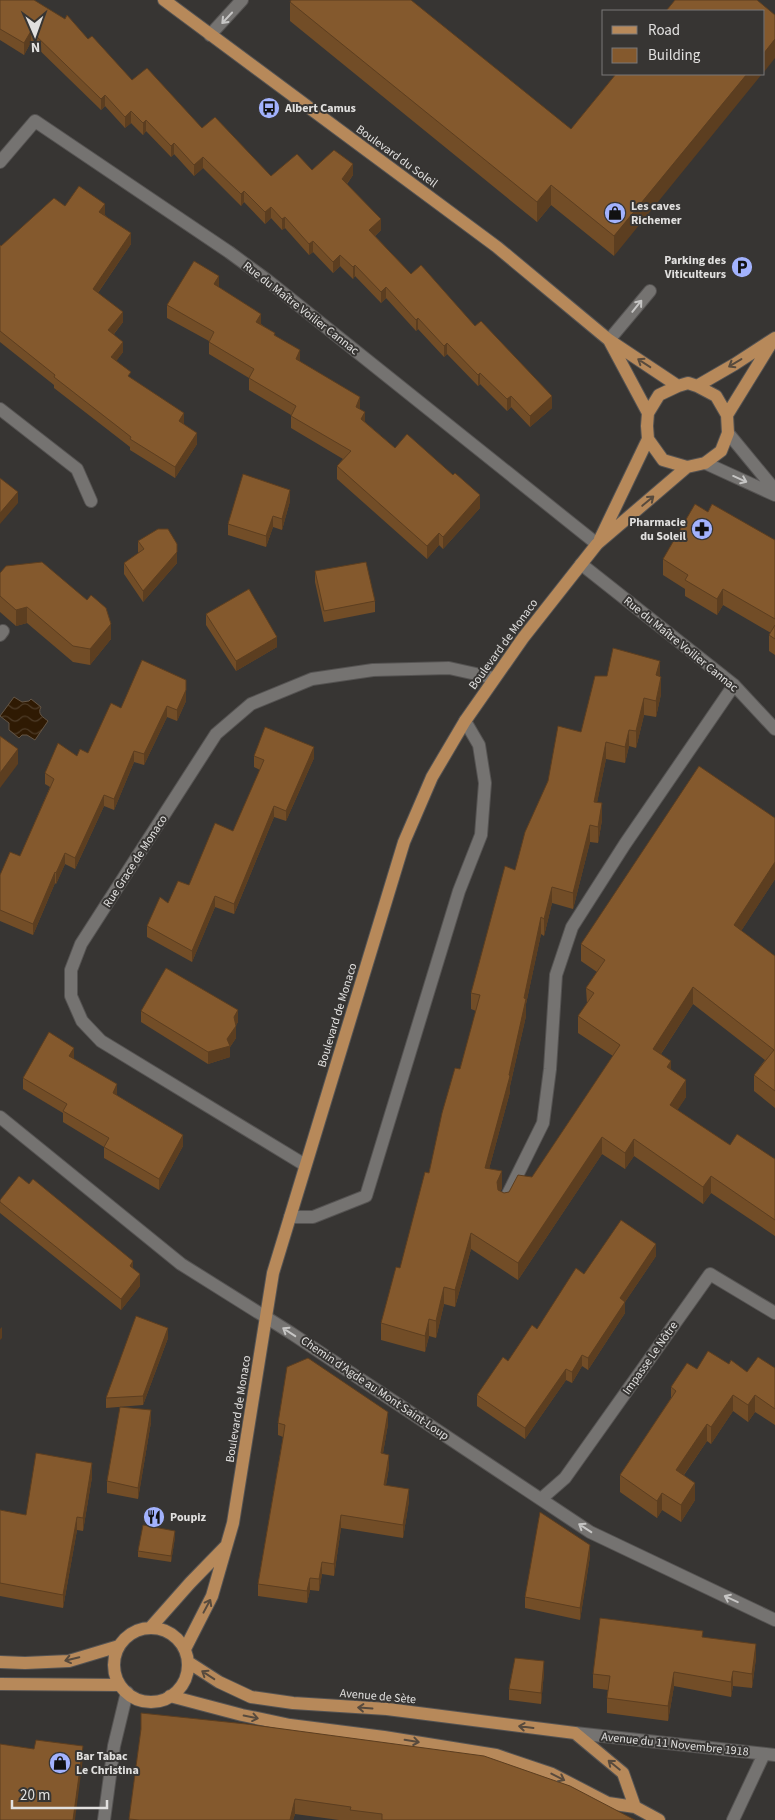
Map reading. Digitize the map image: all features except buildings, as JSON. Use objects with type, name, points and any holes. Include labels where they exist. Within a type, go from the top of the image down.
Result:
[{"type":"main road","name":"Boulevard du Soleil","points":[[164,0],[497,247],[609,340],[678,386]]},
{"type":"main road","points":[[697,386],[774,339]]},
{"type":"main road","points":[[727,415],[774,339]]},
{"type":"main road","name":"Boulevard du Soleil","points":[[609,340],[648,413]]},
{"type":"main road","points":[[688,383],[697,386],[716,396],[727,415],[728,433],[721,451],[705,463],[687,467],[663,460],[648,440],[648,413],[660,395],[688,383]]},
{"type":"main road","name":"Boulevard de Monaco","points":[[186,1656],[212,1596],[233,1523],[273,1273],[404,842],[432,777],[465,721],[523,638],[597,544],[648,440]]},
{"type":"main road","name":"Boulevard de Monaco","points":[[597,544],[687,467]]},
{"type":"main road","name":"Boulevard de Monaco","points":[[151,1628],[190,1583],[227,1545]]},
{"type":"main road","points":[[151,1628],[161,1629],[179,1640],[186,1656],[186,1678],[182,1685],[170,1696],[160,1701],[136,1698],[123,1689],[116,1676],[114,1666],[119,1646],[132,1633],[141,1629],[151,1628]]},
{"type":"main road","points":[[0,1662],[25,1664],[68,1661],[119,1646]]},
{"type":"main road","name":"Avenue de Sète","points":[[186,1656],[219,1682],[251,1697],[293,1703],[387,1709],[575,1733]]},
{"type":"main road","points":[[0,1684],[123,1689]]},
{"type":"main road","points":[[170,1696],[242,1715],[290,1725],[384,1737],[496,1755],[552,1774],[608,1803],[634,1807],[659,1820]]},
{"type":"main road","points":[[575,1733],[623,1773],[634,1807]]},
{"type":"street","points":[[210,35],[242,0]]},
{"type":"street","name":"Rue du Maître Voilier Cannac","points":[[0,162],[35,121],[229,252],[267,280],[597,544]]},
{"type":"street","points":[[609,340],[650,291]]},
{"type":"street","points":[[0,409],[76,469],[91,501]]},
{"type":"street","points":[[728,433],[775,490]]},
{"type":"street","points":[[705,463],[775,495]]},
{"type":"street","name":"Rue du Maître Voilier Cannac","points":[[582,564],[734,685],[775,729]]},
{"type":"street","name":"Rue Grace de Monaco","points":[[305,1165],[101,1041],[82,1021],[71,996],[71,970],[81,944],[216,734],[250,704],[312,679],[373,670],[449,668],[494,678]]},
{"type":"street","points":[[504,1202],[543,1123],[550,1069],[556,975],[572,927],[625,844],[734,685]]},
{"type":"street","points":[[290,1217],[314,1217],[366,1196],[459,891],[481,835],[485,783],[478,745],[465,721]]},
{"type":"street","name":"Chemin d'Agde au Mont Saint-Loup","points":[[0,1117],[181,1264],[266,1317],[590,1532],[775,1620]]},
{"type":"street","name":"Impasse Le Nôtre","points":[[541,1499],[565,1478],[710,1274],[775,1313]]},
{"type":"street","points":[[104,1820],[123,1689]]},
{"type":"street","name":"Avenue du 11 Novembre 1918","points":[[575,1733],[769,1755]]},
{"type":"street","points":[[733,1820],[769,1755]]},
{"type":"water","points":[[14,697],[22,702],[31,699],[41,707],[40,713],[48,721],[35,740],[27,735],[22,735],[19,738],[9,730],[9,723],[0,716]]},
{"type":"place","name":"Albert Camus","points":[[269,108]]},
{"type":"place","name":"Les caves Richemer","points":[[615,213]]},
{"type":"place","name":"Parking des Viticulteurs","points":[[742,267]]},
{"type":"place","name":"Pharmacie du Soleil","points":[[702,529]]},
{"type":"place","name":"Poupiz","points":[[154,1517]]},
{"type":"place","name":"Bar Tabac Le Christina","points":[[60,1763]]}]
